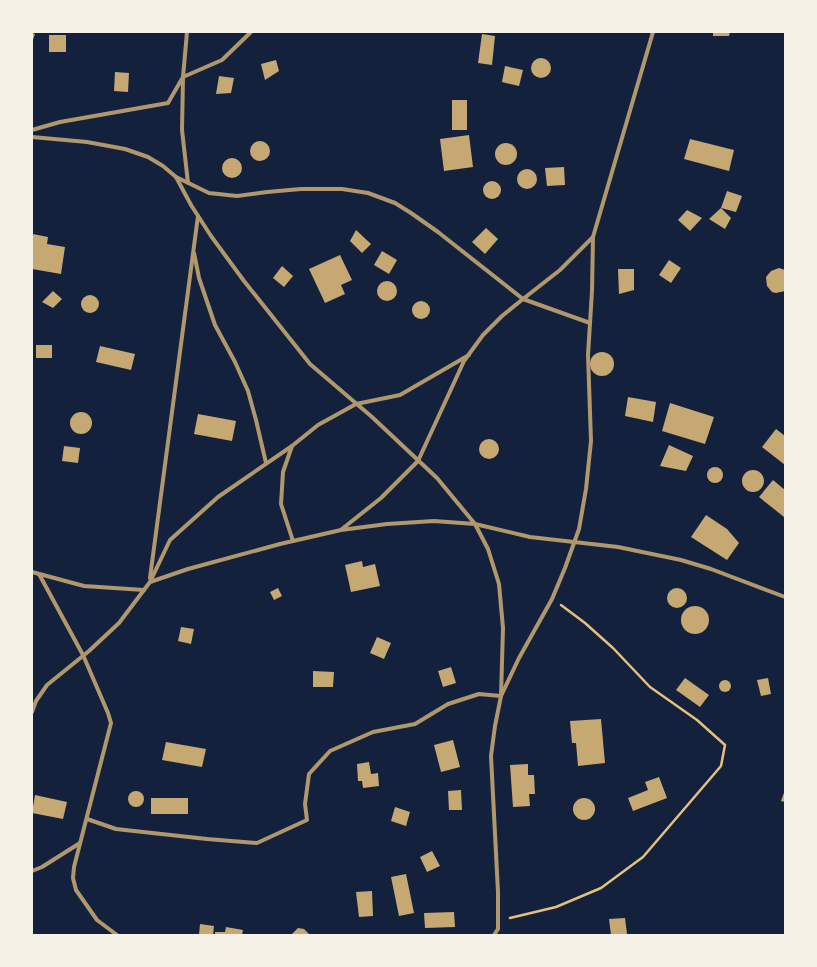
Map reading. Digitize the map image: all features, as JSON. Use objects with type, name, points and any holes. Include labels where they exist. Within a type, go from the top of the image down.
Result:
[{"type":"street","points":[[187,32],[183,77],[182,130],[188,183]]},
{"type":"street","points":[[32,130],[60,122],[168,103],[183,77],[222,60],[251,32]]},
{"type":"street","points":[[501,696],[519,658],[552,598],[578,529],[586,489],[591,441],[588,354],[593,237],[653,32]]},
{"type":"street","points":[[32,137],[87,142],[125,149],[148,157],[163,166],[176,177],[209,193],[237,196],[301,189],[342,189],[368,194],[396,203],[443,236],[523,299],[590,323]]},
{"type":"street","points":[[176,177],[198,216],[244,281],[310,364],[437,478],[475,524],[488,549],[499,584],[503,628],[501,696],[494,726],[491,756],[498,885],[498,929],[494,935]]},
{"type":"street","points":[[150,582],[198,216]]},
{"type":"street","points":[[341,530],[381,498],[418,461],[464,361],[483,336],[502,316],[560,270],[593,237]]},
{"type":"street","points":[[193,248],[199,278],[215,325],[235,362],[248,391],[266,464]]},
{"type":"street","points":[[32,712],[36,701],[47,685],[120,623],[150,582],[170,540],[218,497],[292,446],[318,425],[356,404],[400,395],[469,355]]},
{"type":"street","points":[[292,446],[283,472],[281,504],[293,542]]},
{"type":"street","points":[[150,582],[188,569],[341,530],[387,524],[434,522],[475,524],[530,537],[618,547],[681,560],[711,569],[785,597]]},
{"type":"street","points":[[32,572],[84,586],[144,590]]},
{"type":"street","points":[[40,574],[83,655],[108,712],[111,723],[74,867],[73,878],[76,890],[97,920],[117,935]]},
{"type":"street","points":[[87,819],[116,829],[257,843],[307,820],[305,804],[309,774],[330,751],[373,732],[415,724],[448,704],[479,694],[501,696]]},
{"type":"street","points":[[32,871],[42,867],[80,844]]},
{"type":"path","points":[[498,921],[556,907],[601,888],[643,857],[721,766],[725,746],[697,720],[650,687],[597,633],[552,598]]},
{"type":"building","points":[[713,32],[730,32],[729,36],[713,36]]},
{"type":"building","points":[[32,33],[35,34],[32,43]]},
{"type":"building","points":[[482,34],[495,36],[492,65],[478,63]]},
{"type":"building","points":[[49,35],[66,35],[66,52],[49,52]]},
{"type":"building","points":[[537,58],[545,58],[551,64],[551,72],[545,78],[537,78],[531,72],[531,64]]},
{"type":"building","points":[[276,60],[279,71],[265,80],[261,64]]},
{"type":"building","points":[[505,66],[523,70],[519,86],[502,82]]},
{"type":"building","points":[[115,72],[129,73],[128,92],[114,91]]},
{"type":"building","points":[[219,76],[234,78],[231,93],[216,94]]},
{"type":"building","points":[[452,100],[467,100],[467,130],[452,130]]},
{"type":"building","points":[[469,135],[473,167],[444,171],[440,139]]},
{"type":"building","points":[[690,139],[734,150],[729,171],[684,159]]},
{"type":"building","points":[[260,141],[267,144],[270,151],[267,158],[260,161],[253,158],[250,151],[253,144]]},
{"type":"building","points":[[506,143],[514,146],[517,154],[514,162],[506,165],[498,162],[495,154],[498,146]]},
{"type":"building","points":[[228,158],[236,158],[242,164],[242,172],[236,178],[228,178],[222,172],[222,164]]},
{"type":"building","points":[[564,167],[565,185],[547,186],[545,168]]},
{"type":"building","points":[[523,169],[531,169],[537,175],[537,183],[531,189],[523,189],[517,183],[517,175]]},
{"type":"building","points":[[492,181],[498,184],[501,190],[498,196],[492,199],[486,196],[483,190],[486,184]]},
{"type":"building","points":[[727,191],[742,196],[736,212],[721,208]]},
{"type":"building","points":[[721,208],[731,218],[725,229],[709,219]]},
{"type":"building","points":[[687,210],[702,218],[690,231],[678,220]]},
{"type":"building","points":[[486,228],[498,239],[485,254],[472,242]]},
{"type":"building","points":[[356,230],[371,244],[362,253],[350,241]]},
{"type":"building","points":[[33,234],[48,237],[47,244],[65,247],[61,274],[32,269]]},
{"type":"building","points":[[382,251],[397,260],[389,274],[374,265]]},
{"type":"building","points":[[340,255],[352,280],[341,285],[345,294],[325,303],[309,269]]},
{"type":"building","points":[[669,260],[681,268],[671,283],[659,275]]},
{"type":"building","points":[[282,266],[293,276],[284,287],[273,278]]},
{"type":"building","points":[[779,268],[785,270],[785,291],[776,293],[772,292],[767,286],[766,277],[771,271]]},
{"type":"building","points":[[618,269],[634,269],[634,290],[619,294]]},
{"type":"building","points":[[387,281],[394,284],[397,291],[394,298],[387,301],[380,298],[377,291],[380,284]]},
{"type":"building","points":[[53,291],[62,299],[53,308],[42,302]]},
{"type":"building","points":[[86,295],[94,295],[99,300],[97,311],[94,313],[86,313],[81,308],[81,300]]},
{"type":"building","points":[[417,301],[425,301],[430,306],[428,317],[425,319],[417,319],[412,314],[412,306]]},
{"type":"building","points":[[36,345],[52,345],[52,358],[36,358]]},
{"type":"building","points":[[100,346],[135,354],[131,370],[96,362]]},
{"type":"building","points":[[602,352],[611,355],[614,364],[611,373],[602,376],[593,373],[590,364],[593,355]]},
{"type":"building","points":[[628,397],[656,402],[653,422],[625,416]]},
{"type":"building","points":[[670,403],[714,417],[705,444],[662,431]]},
{"type":"building","points":[[81,412],[89,415],[92,423],[89,431],[81,434],[73,431],[70,423],[73,415]]},
{"type":"building","points":[[198,414],[236,421],[232,441],[194,434]]},
{"type":"building","points":[[776,429],[785,436],[785,465],[762,447]]},
{"type":"building","points":[[485,439],[493,439],[499,445],[499,453],[493,459],[485,459],[479,453],[479,445]]},
{"type":"building","points":[[669,445],[693,456],[686,471],[660,466]]},
{"type":"building","points":[[64,446],[80,448],[78,463],[62,461]]},
{"type":"building","points":[[715,467],[721,469],[723,475],[721,481],[715,483],[709,481],[707,475],[709,469]]},
{"type":"building","points":[[749,470],[757,470],[764,477],[764,485],[757,492],[749,492],[742,485],[742,477]]},
{"type":"building","points":[[773,480],[785,490],[784,517],[759,497]]},
{"type":"building","points":[[706,515],[727,529],[739,543],[727,560],[691,537]]},
{"type":"building","points":[[362,561],[363,567],[375,564],[380,586],[351,592],[345,565]]},
{"type":"building","points":[[278,588],[282,596],[274,600],[270,592]]},
{"type":"building","points":[[677,588],[684,591],[687,598],[684,605],[677,608],[670,605],[667,598],[670,591]]},
{"type":"building","points":[[695,606],[705,610],[709,620],[705,630],[695,634],[685,630],[681,620],[685,610]]},
{"type":"building","points":[[181,627],[194,629],[191,644],[178,641]]},
{"type":"building","points":[[377,637],[391,643],[384,659],[370,653]]},
{"type":"building","points":[[451,667],[456,683],[443,687],[438,671]]},
{"type":"building","points":[[313,671],[334,672],[333,687],[313,687]]},
{"type":"building","points":[[685,678],[709,695],[700,707],[676,690]]},
{"type":"building","points":[[768,678],[771,694],[761,696],[757,680]]},
{"type":"building","points":[[723,680],[727,680],[731,686],[727,692],[723,692],[719,688],[719,684]]},
{"type":"building","points":[[601,719],[605,763],[578,766],[576,743],[572,743],[570,721]]},
{"type":"building","points":[[453,740],[460,767],[441,772],[434,745]]},
{"type":"building","points":[[166,742],[206,749],[202,767],[162,760]]},
{"type":"building","points":[[369,762],[371,774],[378,773],[379,786],[363,788],[362,781],[358,781],[357,764]]},
{"type":"building","points":[[528,764],[528,775],[534,775],[535,794],[529,794],[530,806],[513,807],[510,765]]},
{"type":"building","points":[[659,777],[667,798],[633,811],[628,798],[648,790],[645,782]]},
{"type":"building","points":[[461,790],[462,810],[449,810],[448,791]]},
{"type":"building","points":[[785,790],[785,802],[781,801]]},
{"type":"building","points":[[133,791],[139,791],[144,796],[142,805],[139,807],[133,807],[128,802],[128,796]]},
{"type":"building","points":[[35,795],[67,802],[63,819],[32,813]]},
{"type":"building","points":[[151,798],[188,798],[188,814],[151,814]]},
{"type":"building","points":[[584,798],[592,801],[595,809],[592,817],[584,820],[576,817],[573,809],[576,801]]},
{"type":"building","points":[[395,807],[410,812],[406,826],[391,821]]},
{"type":"building","points":[[432,851],[440,866],[427,872],[420,857]]},
{"type":"building","points":[[406,874],[414,913],[399,916],[391,877]]},
{"type":"building","points":[[372,891],[373,916],[359,917],[356,892]]},
{"type":"building","points":[[454,912],[455,927],[425,928],[424,913]]},
{"type":"building","points":[[625,918],[627,934],[611,935],[609,919]]},
{"type":"building","points":[[200,924],[214,926],[213,935],[199,935]]},
{"type":"building","points":[[226,927],[243,930],[242,935],[215,935],[215,932],[225,932]]},
{"type":"building","points":[[298,928],[304,929],[310,935],[291,935]]}]
